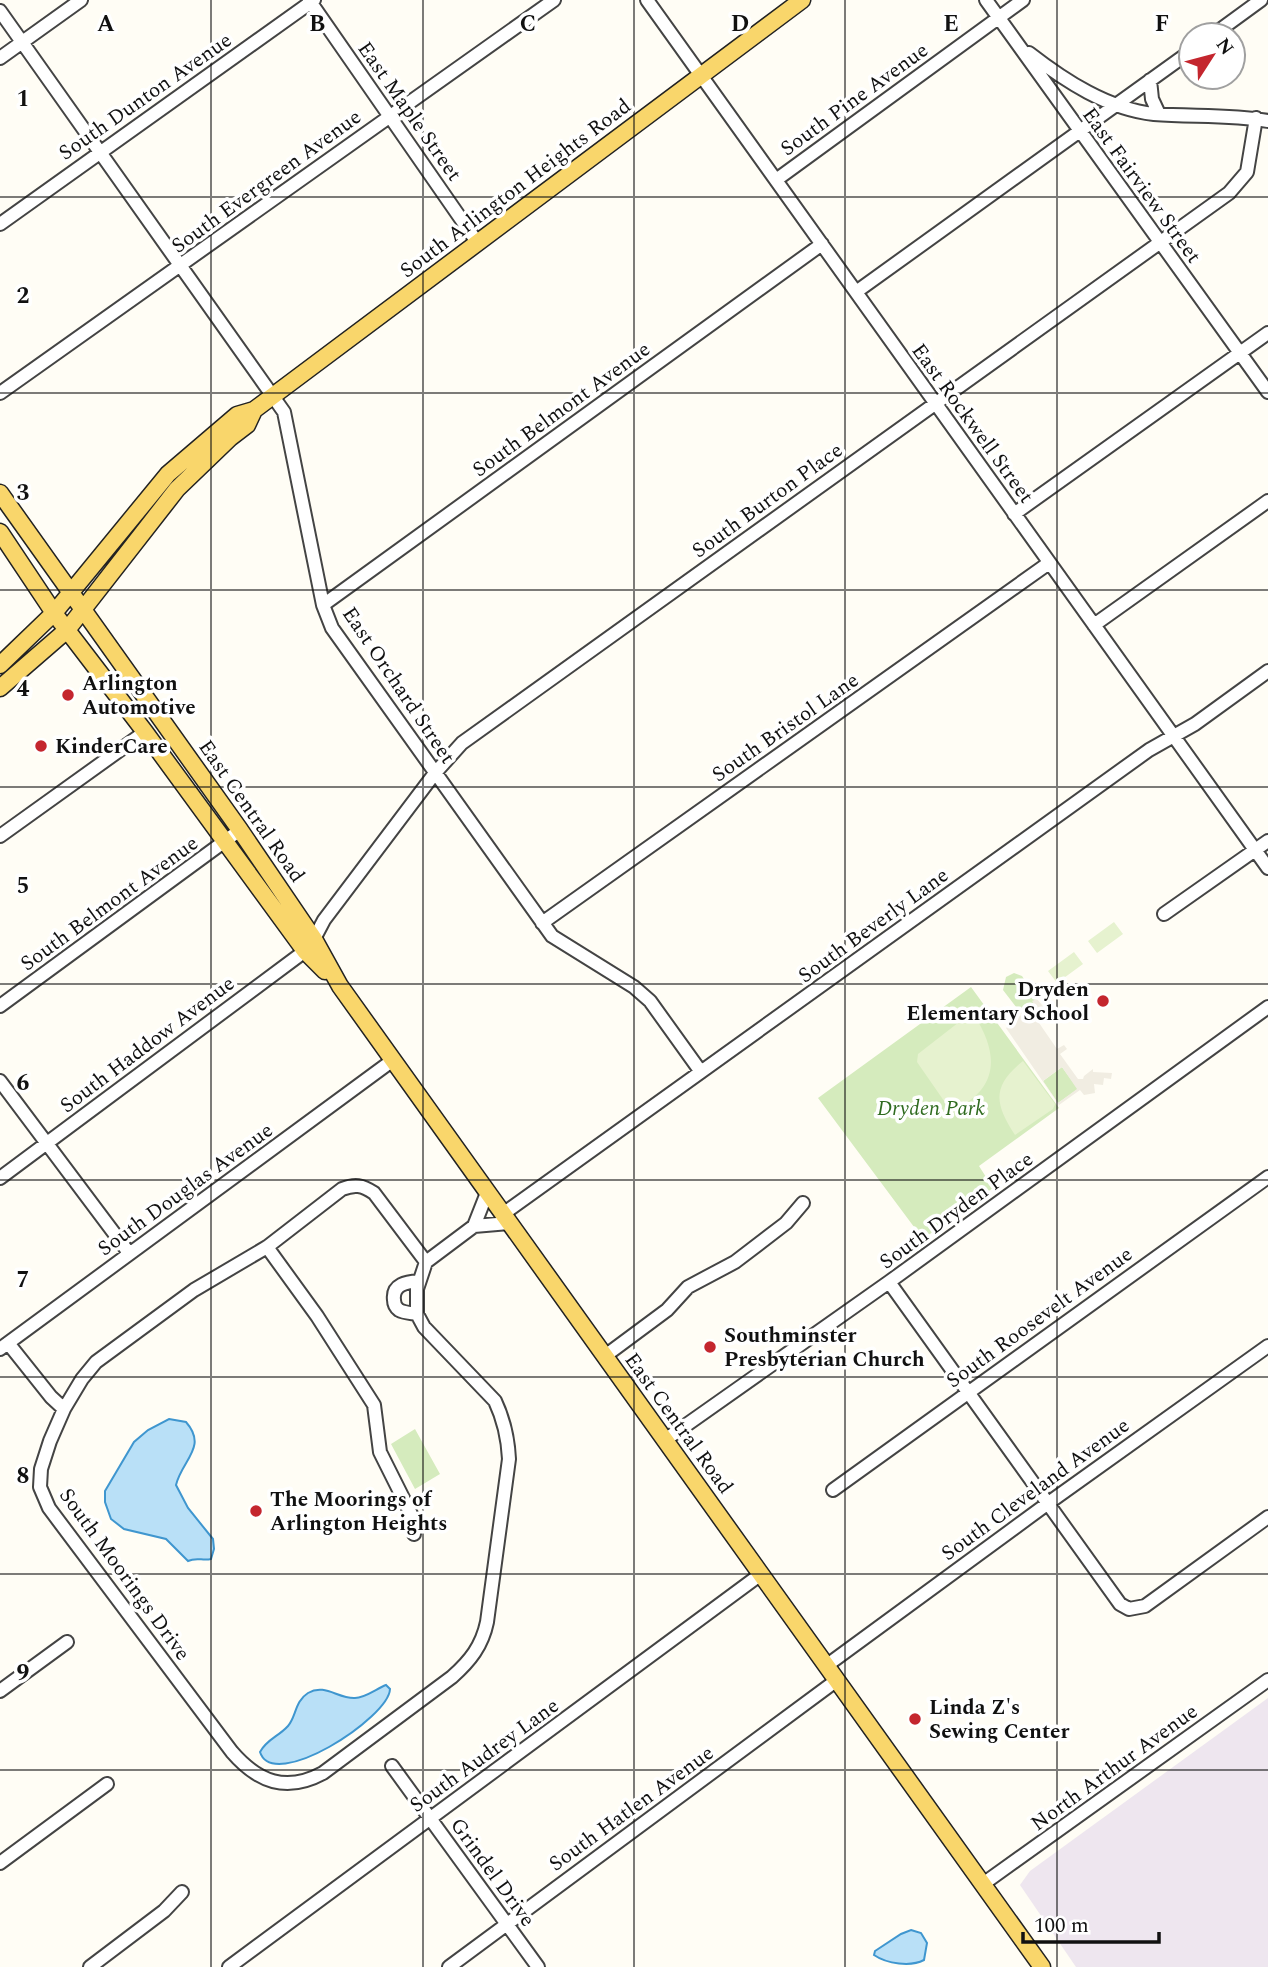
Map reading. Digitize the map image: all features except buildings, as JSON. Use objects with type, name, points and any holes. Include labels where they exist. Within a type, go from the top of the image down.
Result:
[{"type":"main road","name":"South Arlington Heights Road","points":[[0,664],[54,613],[168,474],[237,415],[254,410],[802,0]]},
{"type":"main road","name":"South Arlington Heights Road","points":[[0,688],[67,630],[177,489],[247,425],[254,410]]},
{"type":"main road","name":"East Central Road","points":[[0,493],[240,830],[310,945]]},
{"type":"main road","name":"East Central Road","points":[[0,532],[54,613],[225,841],[340,986],[1042,1967]]},
{"type":"street","points":[[0,58],[81,0]]},
{"type":"street","name":"South Evergreen Avenue","points":[[0,393],[554,0]]},
{"type":"street","name":"East Rockwell Street","points":[[648,0],[1268,868]]},
{"type":"street","name":"East Fairview Street","points":[[986,0],[1268,392]]},
{"type":"street","name":"South Pine Avenue","points":[[776,180],[1023,0]]},
{"type":"street","points":[[1232,21],[1261,0]]},
{"type":"street","name":"East Maple Street","points":[[311,1],[477,242]]},
{"type":"street","name":"South Dunton Avenue","points":[[0,224],[311,1]]},
{"type":"street","name":"East Orchard Street","points":[[0,11],[284,412],[323,605],[332,628],[542,923],[562,944],[634,987],[650,1001],[701,1072]]},
{"type":"street","points":[[1017,43],[1048,68],[1115,106],[1159,114],[1262,120]]},
{"type":"street","points":[[856,292],[1177,61]]},
{"type":"street","points":[[1150,80],[1152,99],[1159,114]]},
{"type":"street","name":"South Burton Place","points":[[310,945],[324,920],[435,773],[462,743],[1229,193],[1247,172],[1262,120]]},
{"type":"street","name":"South Belmont Avenue","points":[[323,605],[822,244]]},
{"type":"street","points":[[1014,514],[1268,332]]},
{"type":"street","points":[[1094,625],[1268,501]]},
{"type":"street","name":"South Bristol Lane","points":[[542,923],[1049,563]]},
{"type":"street","name":"South Beverly Lane","points":[[506,1218],[701,1072],[1149,750],[1173,737],[1268,671]]},
{"type":"street","points":[[0,836],[145,732]]},
{"type":"street","name":"South Belmont Avenue","points":[[0,1006],[240,830]]},
{"type":"street","points":[[1164,914],[1268,841]]},
{"type":"street","name":"South Haddow Avenue","points":[[0,1178],[310,945]]},
{"type":"street","name":"South Dryden Place","points":[[665,1440],[889,1282],[1268,1007]]},
{"type":"street","name":"South Douglas Avenue","points":[[4,1346],[393,1060]]},
{"type":"street","points":[[0,1081],[130,1252]]},
{"type":"street","name":"South Roosevelt Avenue","points":[[833,1490],[1268,1177]]},
{"type":"street","name":"South Moorings Drive","points":[[419,1281],[398,1286],[393,1294],[394,1305],[400,1311],[417,1314],[431,1335],[486,1390],[502,1416],[509,1444],[487,1622],[481,1644],[472,1658],[443,1683],[323,1773],[306,1782],[274,1781],[255,1775],[232,1752],[48,1508],[40,1487],[41,1469],[64,1409],[96,1362],[194,1290],[267,1248],[342,1189],[352,1185],[363,1186],[374,1193],[426,1262]]},
{"type":"street","points":[[474,1226],[487,1192]]},
{"type":"street","points":[[605,1356],[667,1310],[688,1287],[735,1262],[776,1231],[796,1214],[803,1203]]},
{"type":"street","points":[[417,1314],[419,1281],[426,1262],[474,1226],[506,1218]]},
{"type":"street","points":[[267,1248],[317,1316],[374,1405],[380,1452],[412,1516],[414,1534]]},
{"type":"street","points":[[889,1282],[1120,1604],[1129,1609],[1145,1606],[1268,1517]]},
{"type":"street","points":[[4,1346],[64,1409]]},
{"type":"street","name":"South Cleveland Avenue","points":[[826,1665],[1268,1346]]},
{"type":"street","name":"South Audrey Lane","points":[[229,1967],[761,1574]]},
{"type":"street","points":[[0,1691],[67,1642]]},
{"type":"street","name":"North Arthur Avenue","points":[[983,1884],[1268,1680]]},
{"type":"street","name":"South Hatlen Avenue","points":[[449,1967],[837,1681]]},
{"type":"street","name":"Grindel Drive","points":[[392,1766],[538,1967]]},
{"type":"street","points":[[0,1863],[107,1784]]},
{"type":"street","points":[[90,1967],[164,1911],[182,1892]]},
{"type":"shaded area","points":[[1037,999],[1047,1011],[1037,1020],[1057,1049],[1064,1045],[1067,1049],[1060,1054],[1078,1079],[1083,1079],[1093,1069],[1093,1072],[1112,1073],[1111,1079],[1104,1078],[1103,1085],[1094,1084],[1095,1093],[1084,1095],[1080,1090],[1059,1105],[1006,1028],[1024,1009],[1028,1013],[1036,1007],[1032,1001]],"holes":[[[1062,1067],[1077,1089],[1058,1103],[1043,1081]]]},
{"type":"shaded area","points":[[1268,1698],[1268,1967],[1076,1967],[1020,1885],[1030,1871]]},
{"type":"green space","points":[[1114,922],[1123,934],[1097,953],[1088,941]]},
{"type":"green space","points":[[1074,952],[1083,964],[1057,983],[1048,971]]},
{"type":"green space","points":[[1014,973],[1022,976],[1037,999],[1033,1002],[1036,1007],[1028,1014],[1024,1009],[1020,1012],[1003,990],[1006,977]]},
{"type":"green space","name":"Dryden Park","points":[[971,987],[1059,1108],[979,1166],[993,1188],[923,1239],[818,1098]]},
{"type":"green space","points":[[972,1012],[987,1042],[991,1056],[990,1069],[987,1081],[979,1092],[951,1111],[917,1062],[918,1054]]},
{"type":"green space","points":[[1023,1061],[1055,1104],[1053,1109],[1015,1135],[1003,1113],[1000,1095],[1006,1079]]},
{"type":"green space","points":[[1062,1067],[1078,1089],[1058,1103],[1043,1081]]},
{"type":"green space","points":[[415,1429],[440,1474],[415,1489],[391,1444]]},
{"type":"water","points":[[169,1419],[186,1422],[195,1439],[192,1454],[176,1485],[188,1508],[213,1539],[211,1559],[188,1561],[166,1539],[124,1529],[111,1519],[105,1502],[105,1491],[134,1442],[148,1430]]},
{"type":"water","points":[[386,1685],[390,1689],[385,1702],[371,1717],[330,1747],[286,1764],[269,1762],[260,1752],[288,1726],[301,1700],[308,1693],[326,1690],[349,1698],[359,1698]]},
{"type":"water","points":[[911,1930],[921,1933],[927,1943],[924,1960],[899,1964],[874,1955],[875,1951]]},
{"type":"place","name":"Arlington Automotive","points":[[68,695]]},
{"type":"place","name":"KinderCare","points":[[41,746]]},
{"type":"place","name":"Dryden Elementary School","points":[[1103,1001]]},
{"type":"place","name":"Southminster Presbyterian Church","points":[[710,1347]]},
{"type":"place","name":"The Moorings of Arlington Heights","points":[[256,1511]]},
{"type":"place","name":"Linda Z's Sewing Center","points":[[915,1719]]}]
